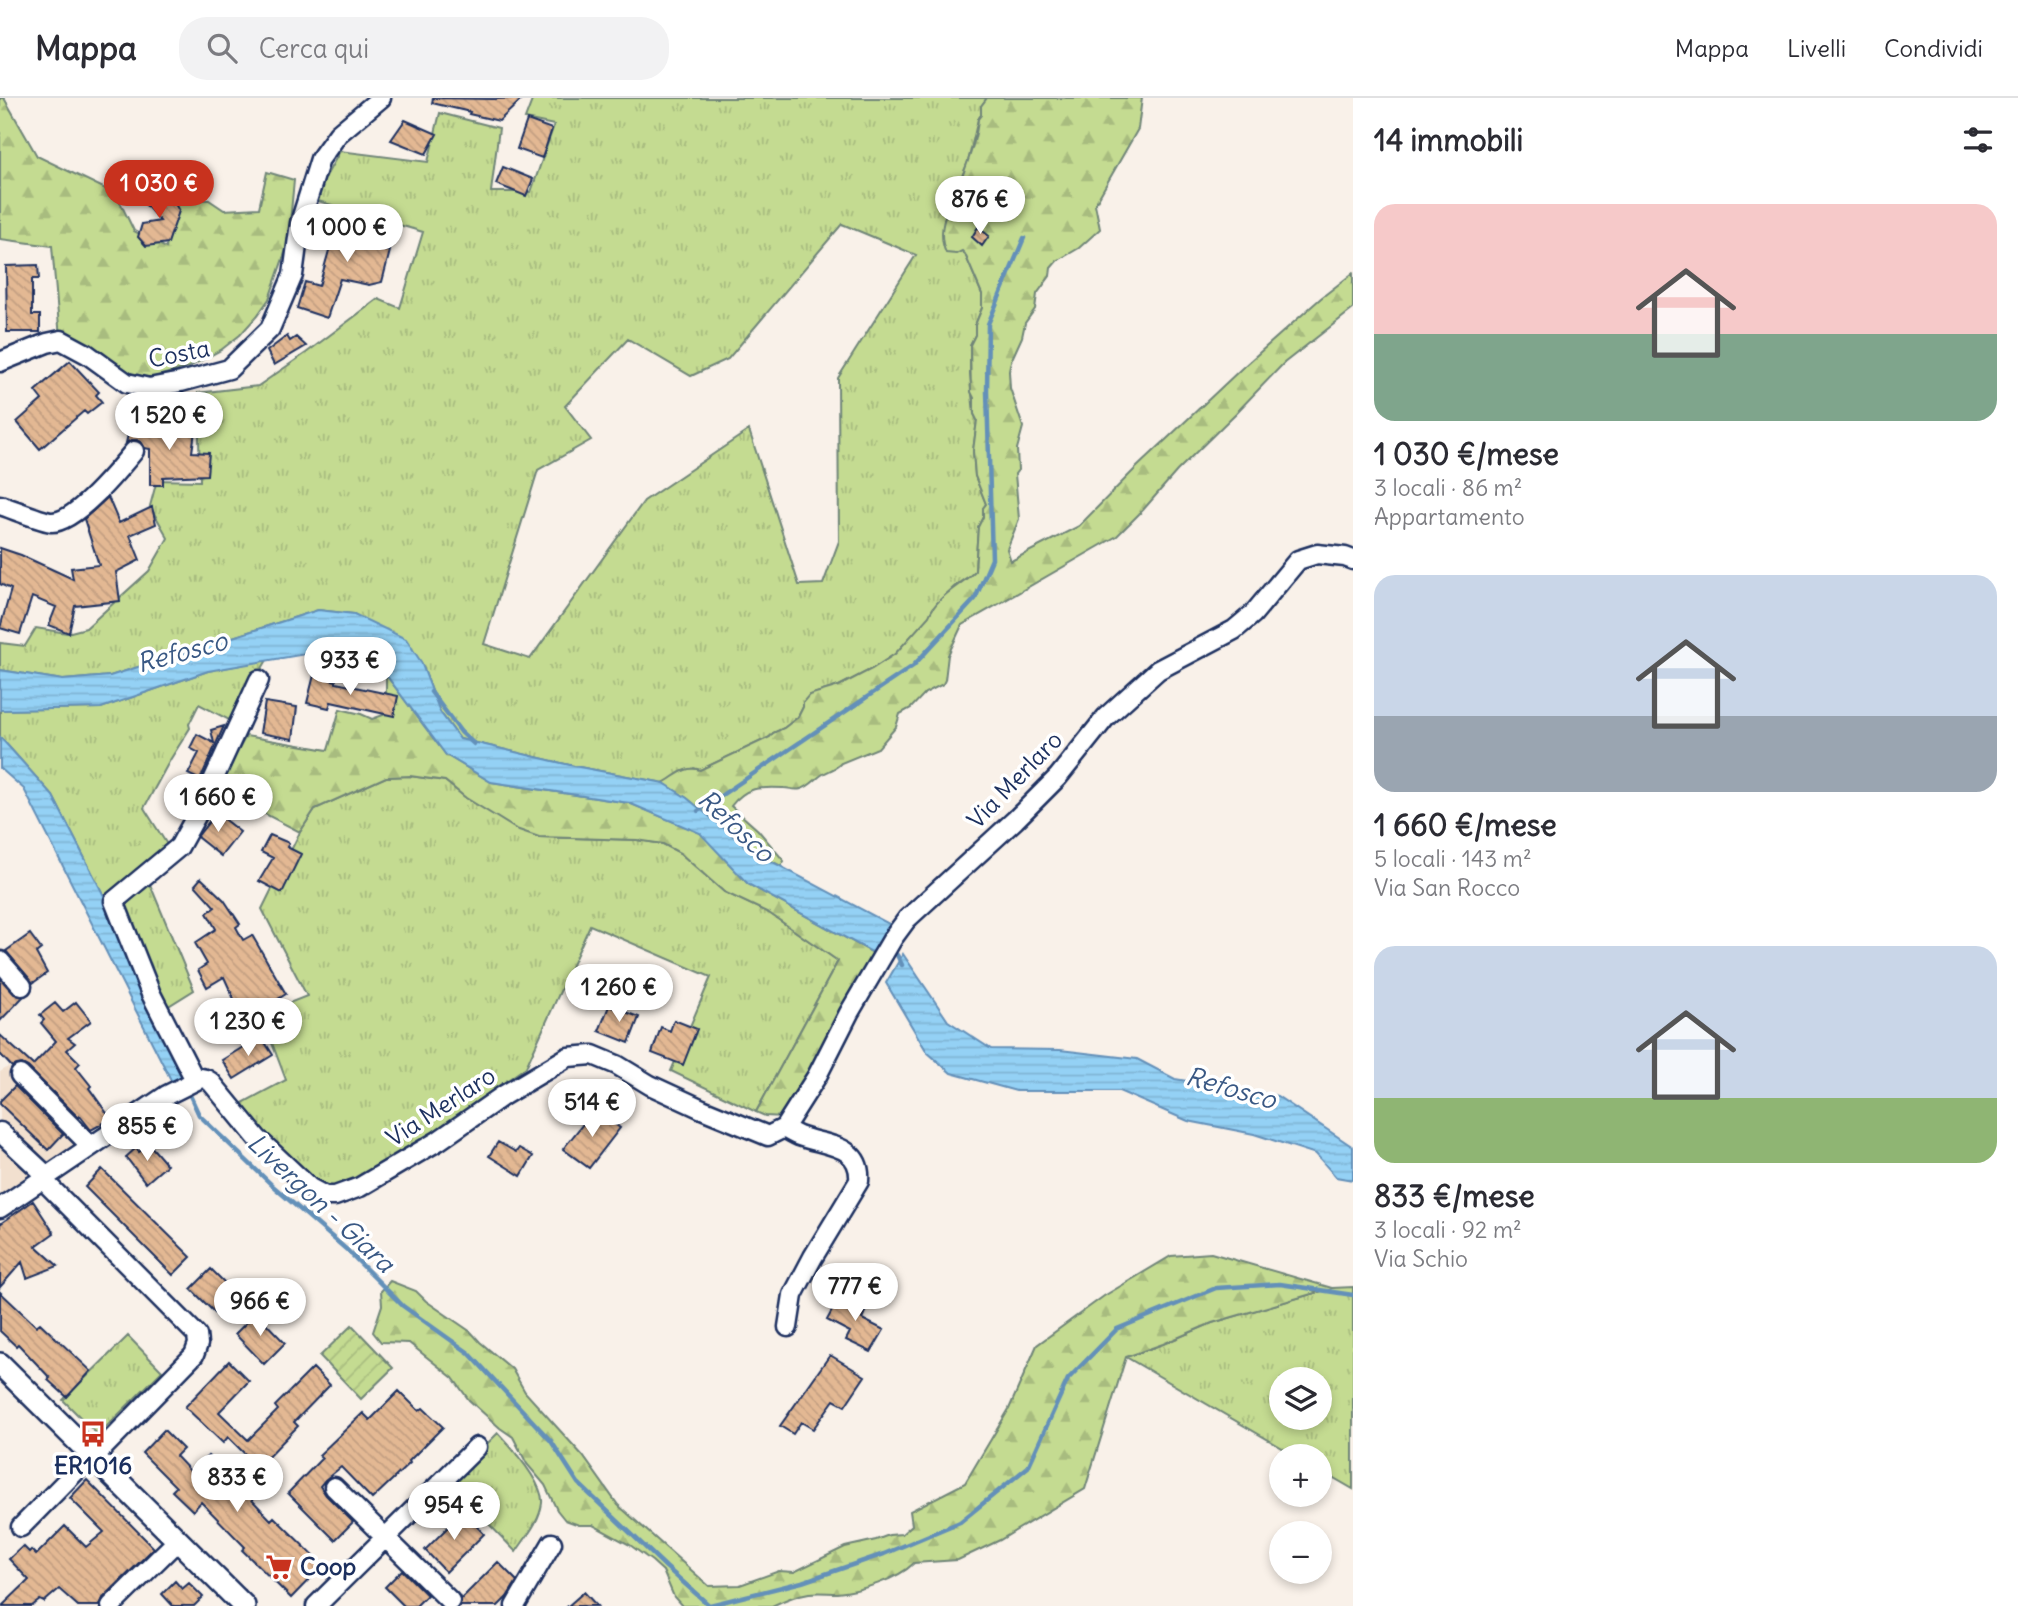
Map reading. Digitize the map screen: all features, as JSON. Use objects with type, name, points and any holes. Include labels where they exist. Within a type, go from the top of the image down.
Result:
[{"type":"street","name":"Costa","points":[[0,362],[61,340],[87,354],[127,383],[149,388],[229,369],[270,329],[289,286],[300,223],[320,159],[338,134],[382,98]]},
{"type":"street","points":[[0,505],[52,522],[66,518],[94,496],[134,452]]},
{"type":"street","name":"Via Merlaro","points":[[195,1080],[206,1079],[211,1082],[257,1138],[310,1188],[325,1196],[335,1196],[360,1187],[438,1141],[504,1095],[568,1057],[593,1055],[691,1104],[768,1136],[784,1128],[817,1076],[849,1013],[893,938],[907,919],[1058,777],[1106,717],[1158,670],[1234,630],[1253,614],[1298,560],[1317,554],[1353,560]]},
{"type":"street","points":[[0,1208],[167,1095],[195,1080],[151,994],[114,901],[178,847],[199,811],[259,680]]},
{"type":"street","points":[[0,961],[22,986]]},
{"type":"street","points":[[20,1075],[91,1146]]},
{"type":"street","name":"Via Merlaro","points":[[784,1128],[851,1154],[860,1171],[859,1181],[793,1295],[788,1327]]},
{"type":"street","points":[[0,1132],[197,1335],[198,1344],[194,1355],[21,1527]]},
{"type":"street","points":[[0,1364],[244,1606]]},
{"type":"street","points":[[316,1606],[477,1447]]},
{"type":"street","points":[[334,1486],[450,1601]]},
{"type":"street","points":[[111,1606],[178,1540]]},
{"type":"street","points":[[514,1606],[552,1543]]},
{"type":"shaded area","points":[[8,1067],[88,1143],[0,1204],[0,1072]]},
{"type":"green space","points":[[0,98],[4,98],[37,156],[112,192],[134,231],[166,248],[175,198],[209,200],[224,210],[259,208],[267,172],[294,180],[288,244],[269,299],[240,335],[221,350],[189,367],[148,379],[130,378],[60,338],[52,246],[0,239]]},
{"type":"green space","points":[[533,98],[987,98],[981,106],[968,162],[944,219],[965,254],[982,294],[982,308],[970,345],[970,374],[977,420],[973,451],[975,476],[986,504],[978,527],[975,571],[972,575],[942,598],[930,616],[895,654],[839,686],[809,695],[798,717],[770,737],[700,770],[694,768],[664,783],[574,766],[460,739],[440,712],[421,662],[354,614],[318,610],[110,676],[63,680],[0,670],[0,643],[25,646],[36,628],[67,633],[86,628],[149,571],[168,538],[150,506],[157,480],[200,481],[198,393],[258,386],[378,299],[400,308],[423,232],[318,201],[320,187],[340,151],[428,162],[440,113],[499,128],[491,192],[531,192],[554,125],[525,119]],"holes":[[[842,224],[916,255],[838,378],[839,541],[823,584],[799,585],[749,430],[644,501],[530,659],[484,644],[538,470],[591,440],[565,406],[628,339],[691,376],[728,359]]]},
{"type":"green space","points":[[987,98],[1142,98],[1138,129],[1095,204],[1100,229],[1051,268],[1050,276],[1037,294],[1035,309],[1025,323],[1011,361],[1010,388],[1023,427],[1017,449],[1018,470],[1015,474],[1019,519],[1007,549],[1011,561],[1079,526],[1241,369],[1353,273],[1353,309],[1284,363],[1117,536],[962,625],[948,655],[943,684],[925,693],[911,708],[900,714],[896,727],[878,748],[841,763],[804,788],[761,788],[748,791],[737,799],[731,806],[758,830],[784,861],[781,866],[750,850],[687,798],[663,783],[684,770],[700,770],[770,737],[798,717],[803,702],[809,695],[839,686],[895,654],[943,596],[975,571],[978,527],[986,504],[975,476],[973,451],[977,420],[971,392],[970,345],[982,308],[982,294],[965,254],[962,251],[956,254],[946,253],[942,231],[952,196],[970,154],[981,106]]},
{"type":"green space","points":[[267,660],[231,721],[199,704],[189,724],[190,728],[144,808],[168,846],[144,870],[194,990],[162,1010],[53,796],[0,737],[0,710],[101,708],[208,671]]},
{"type":"green space","points":[[386,675],[446,755],[491,782],[629,803],[701,833],[748,884],[877,955],[784,1117],[765,1116],[756,1112],[838,961],[769,913],[724,892],[680,853],[663,844],[637,840],[539,837],[516,829],[466,798],[445,781],[410,776],[386,777],[315,809],[300,832],[217,789],[246,736],[328,750],[340,709],[372,719],[386,714]]},
{"type":"green space","points":[[410,776],[445,781],[466,798],[539,837],[637,840],[663,844],[680,853],[724,892],[769,913],[838,961],[756,1112],[671,1071],[711,977],[590,925],[526,1067],[441,1127],[344,1186],[332,1190],[311,1181],[237,1106],[286,1080],[261,1014],[307,996],[262,909],[300,832],[315,809],[386,777]]},
{"type":"green space","points":[[1211,1253],[1332,1288],[1212,1323],[1126,1357],[1085,1489],[1000,1540],[958,1560],[914,1563],[898,1575],[867,1587],[837,1593],[804,1594],[772,1606],[682,1606],[674,1597],[663,1571],[652,1561],[630,1545],[593,1525],[579,1525],[565,1520],[545,1485],[527,1464],[513,1437],[469,1400],[453,1378],[409,1343],[381,1342],[373,1332],[382,1305],[381,1291],[390,1281],[416,1291],[471,1332],[512,1369],[525,1392],[583,1456],[618,1505],[709,1586],[740,1585],[779,1571],[794,1572],[845,1547],[902,1534],[912,1525],[910,1511],[965,1483],[1009,1409],[1037,1345],[1104,1296],[1171,1256]]},
{"type":"green space","points":[[1353,1287],[1353,1489],[1332,1477],[1332,1444],[1275,1444],[1126,1357],[1212,1323],[1332,1288]]},
{"type":"green space","points":[[352,1325],[393,1368],[361,1399],[320,1356]]},
{"type":"green space","points":[[128,1336],[162,1371],[98,1435],[63,1400]]},
{"type":"green space","points":[[498,1433],[526,1466],[541,1495],[542,1503],[538,1516],[516,1552],[448,1482]]},
{"type":"water","points":[[318,610],[354,614],[406,639],[421,662],[440,712],[460,739],[574,766],[664,783],[687,798],[750,850],[895,927],[877,955],[748,884],[700,833],[629,803],[491,782],[446,755],[386,675],[362,672],[311,653],[208,671],[101,708],[0,710],[0,670],[63,680],[110,676]]},
{"type":"water","points":[[0,737],[53,796],[194,1072],[174,1086],[24,789],[0,768]]},
{"type":"water","points":[[903,954],[948,1021],[991,1049],[1060,1050],[1137,1059],[1175,1079],[1277,1096],[1353,1147],[1353,1180],[1336,1177],[1316,1154],[1254,1134],[1188,1121],[1119,1091],[1016,1091],[951,1073],[927,1052],[886,983]]},
{"type":"building","points":[[433,98],[523,98],[499,121],[432,103]]},
{"type":"building","points":[[405,120],[437,134],[426,154],[391,140]]},
{"type":"building","points":[[527,120],[552,129],[542,158],[517,149]]},
{"type":"building","points":[[503,167],[533,179],[526,196],[496,184]]},
{"type":"building","points":[[164,191],[179,211],[168,243],[146,246],[138,237],[142,224],[160,221],[145,204],[150,193]]},
{"type":"building","points":[[339,215],[384,228],[379,250],[390,251],[382,282],[369,285],[340,279],[327,318],[297,308],[305,282],[319,286]]},
{"type":"building","points":[[978,227],[989,236],[982,246],[972,237]]},
{"type":"building","points":[[38,265],[39,279],[32,279],[32,315],[40,315],[40,332],[7,332],[6,266]]},
{"type":"building","points":[[287,336],[290,341],[296,337],[306,346],[274,365],[267,351]]},
{"type":"building","points":[[70,361],[99,392],[96,395],[102,402],[87,414],[84,411],[40,449],[17,422],[42,400],[35,391]]},
{"type":"building","points":[[131,422],[195,431],[192,452],[209,453],[207,475],[163,477],[163,485],[150,485],[150,449],[137,440],[126,443]]},
{"type":"building","points":[[108,497],[119,523],[152,507],[156,524],[130,535],[140,560],[116,572],[120,601],[75,606],[69,633],[49,625],[56,607],[32,597],[20,634],[0,628],[11,589],[0,584],[0,548],[73,579],[71,568],[99,565],[84,519]]},
{"type":"building","points":[[314,675],[336,683],[398,696],[394,716],[331,702],[329,708],[307,703]]},
{"type":"building","points":[[265,702],[297,707],[293,739],[260,733]]},
{"type":"building","points":[[224,726],[200,780],[188,774],[199,753],[190,748],[197,734],[214,743],[211,730]]},
{"type":"building","points":[[216,813],[240,832],[221,856],[197,837]]},
{"type":"building","points":[[270,835],[289,843],[287,847],[301,854],[282,893],[259,881],[273,858],[261,852]]},
{"type":"building","points":[[201,878],[224,900],[240,924],[236,927],[243,940],[252,935],[286,994],[242,1022],[231,1001],[234,999],[224,977],[207,987],[198,970],[207,964],[195,943],[216,929],[207,913],[215,907],[195,885]]},
{"type":"building","points":[[30,934],[41,949],[36,953],[47,973],[33,983],[6,951]]},
{"type":"building","points":[[0,978],[14,994],[23,997],[0,1021]]},
{"type":"building","points":[[608,979],[621,985],[615,1000],[601,994]]},
{"type":"building","points":[[76,1002],[91,1021],[68,1038],[75,1043],[67,1050],[80,1063],[76,1067],[111,1119],[91,1130],[80,1116],[79,1118],[28,1067],[22,1064],[12,1067],[0,1054],[0,1035],[33,1065],[56,1041],[41,1023],[44,1020],[40,1015],[55,1003],[63,1012]]},
{"type":"building","points":[[609,1006],[639,1017],[629,1043],[599,1031]]},
{"type":"building","points":[[674,1020],[697,1029],[683,1065],[652,1053],[661,1027],[670,1031]]},
{"type":"building","points":[[261,1036],[273,1055],[234,1079],[222,1060]]},
{"type":"building","points":[[15,1086],[63,1134],[48,1150],[0,1104]]},
{"type":"building","points":[[595,1109],[620,1128],[589,1168],[563,1149]]},
{"type":"building","points":[[498,1142],[516,1152],[519,1148],[533,1156],[521,1176],[489,1156]]},
{"type":"building","points":[[149,1144],[167,1165],[146,1183],[126,1157],[136,1148],[139,1152]]},
{"type":"building","points":[[102,1169],[191,1257],[173,1275],[85,1187]]},
{"type":"building","points":[[33,1201],[54,1233],[36,1246],[58,1266],[27,1278],[22,1262],[0,1287],[0,1224]]},
{"type":"building","points":[[211,1269],[240,1298],[220,1318],[191,1289]]},
{"type":"building","points":[[0,1292],[36,1326],[40,1323],[91,1371],[67,1397],[48,1380],[50,1378],[18,1344],[16,1346],[0,1331]]},
{"type":"building","points":[[841,1294],[867,1307],[862,1319],[884,1330],[871,1352],[846,1340],[850,1332],[827,1320]]},
{"type":"building","points":[[256,1313],[285,1343],[264,1364],[235,1334]]},
{"type":"building","points":[[830,1355],[865,1376],[845,1406],[834,1400],[813,1429],[801,1422],[793,1434],[780,1426]]},
{"type":"building","points":[[229,1361],[249,1381],[219,1412],[248,1440],[278,1410],[275,1406],[313,1368],[330,1385],[294,1422],[298,1426],[258,1467],[228,1437],[223,1443],[185,1407]]},
{"type":"building","points":[[399,1391],[419,1411],[423,1408],[443,1427],[372,1499],[341,1467],[325,1480],[320,1486],[326,1495],[353,1522],[335,1540],[288,1493],[322,1458],[319,1455],[363,1413],[370,1420]]},
{"type":"building","points":[[164,1430],[183,1449],[176,1456],[192,1473],[208,1456],[235,1482],[247,1470],[264,1487],[252,1500],[271,1520],[274,1517],[323,1565],[291,1598],[242,1550],[245,1547],[201,1502],[193,1511],[172,1491],[176,1487],[142,1453]]},
{"type":"building","points":[[87,1480],[154,1548],[103,1598],[100,1606],[78,1606],[59,1589],[44,1602],[40,1600],[32,1606],[2,1606],[29,1580],[9,1559],[23,1546],[36,1555],[65,1526],[86,1547],[104,1532],[70,1498]]},
{"type":"building","points":[[463,1512],[484,1534],[446,1572],[425,1550]]},
{"type":"building","points":[[498,1562],[517,1581],[507,1597],[498,1606],[460,1606],[461,1599]]},
{"type":"building","points":[[402,1570],[427,1595],[416,1606],[404,1606],[385,1587]]},
{"type":"building","points":[[175,1581],[182,1589],[189,1583],[203,1597],[194,1606],[173,1606],[162,1594]]},
{"type":"building","points":[[584,1592],[597,1606],[568,1606]]},
{"type":"waterway","points":[[698,811],[913,666],[975,599],[992,559],[987,391],[988,324],[1024,238]]},
{"type":"waterway","name":"Refosco","points":[[431,692],[461,732],[474,744]]},
{"type":"waterway","name":"Refosco","points":[[890,950],[897,955],[902,965]]},
{"type":"waterway","name":"Livergon - Giara","points":[[188,1091],[199,1115],[274,1187],[347,1250],[403,1306],[469,1353],[551,1441],[578,1483],[710,1606]]},
{"type":"waterway","points":[[710,1605],[802,1582],[884,1554],[960,1522],[1028,1467],[1068,1379],[1117,1329],[1216,1288],[1280,1284],[1353,1295]]},
{"type":"place","name":"ER1016","points":[[93,1434]]},
{"type":"place","name":"Coop","points":[[279,1567]]}]
